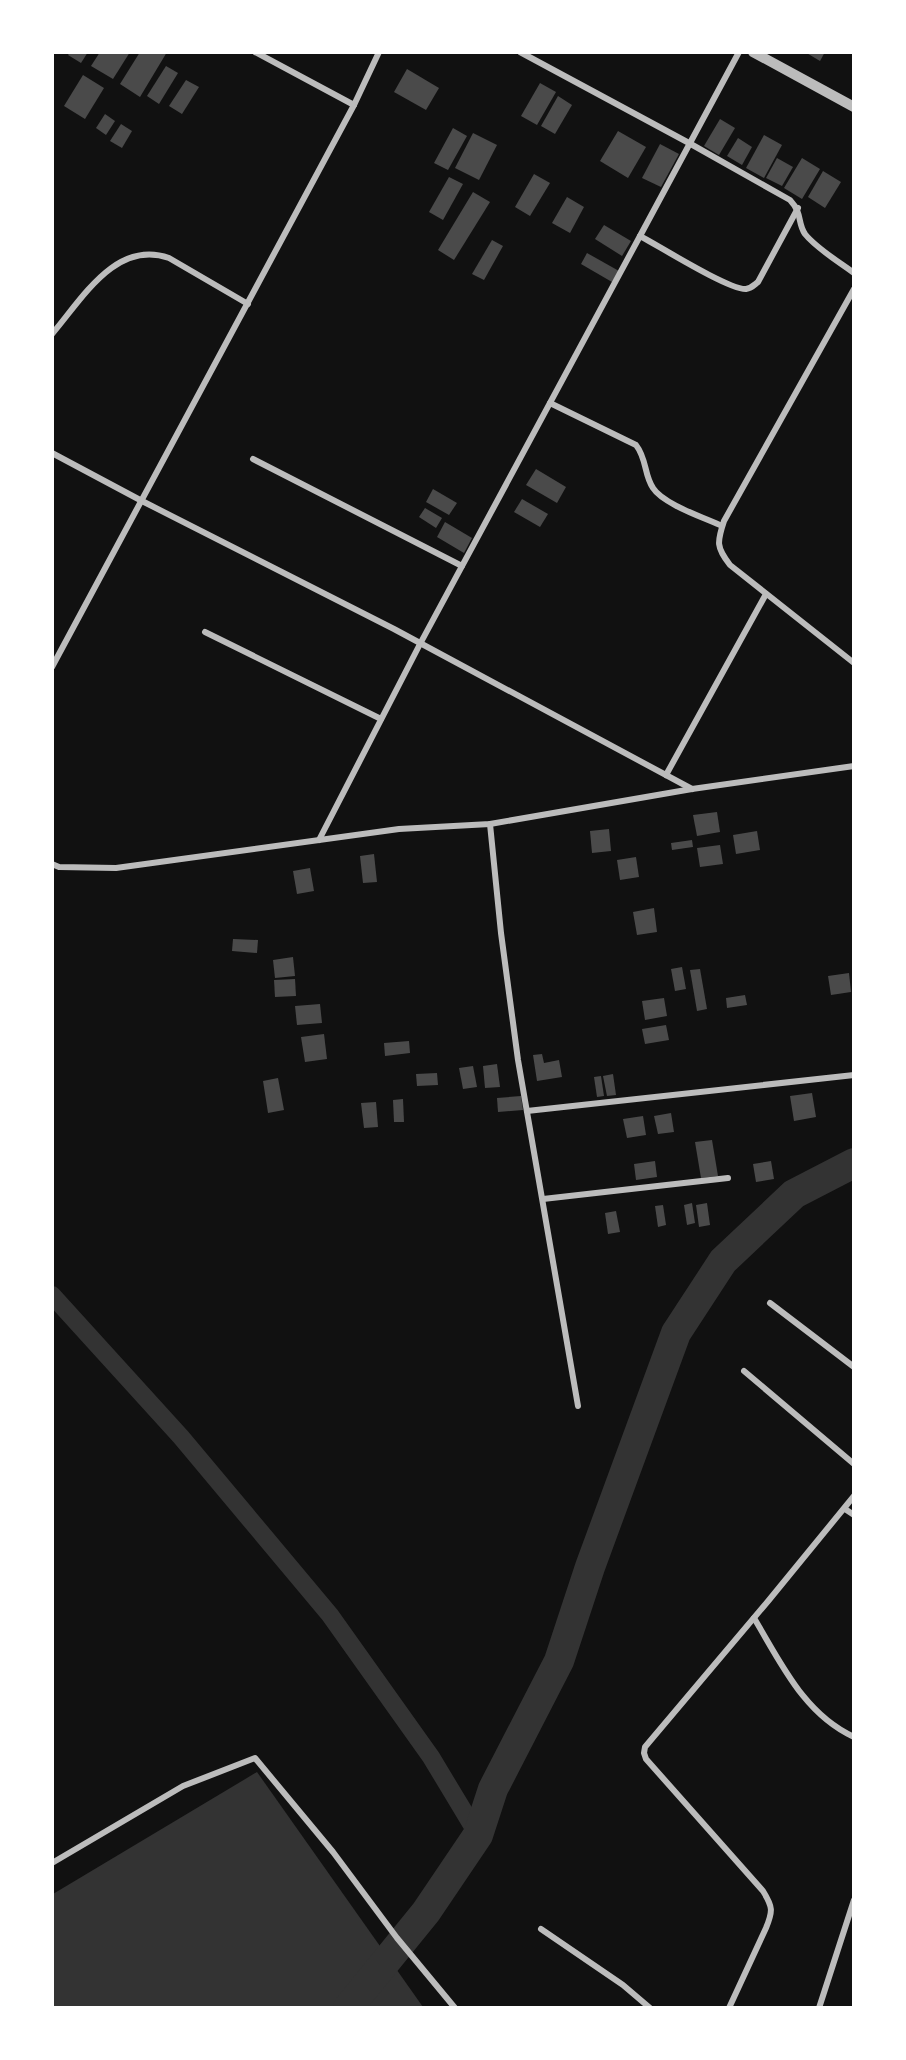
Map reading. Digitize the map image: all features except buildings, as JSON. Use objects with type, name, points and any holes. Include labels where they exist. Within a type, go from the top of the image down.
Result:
[{"type":"street","points":[[255,52],[354,105]]},
{"type":"street","points":[[52,667],[354,105],[379,52]]},
{"type":"street","points":[[520,52],[790,200],[798,208],[803,231],[810,239],[854,273]]},
{"type":"street","points":[[319,840],[420,644],[740,52]]},
{"type":"street","points":[[753,52],[854,107]]},
{"type":"street","points":[[640,236],[727,284],[744,289],[758,282],[798,208]]},
{"type":"street","points":[[52,334],[104,273],[122,261],[148,253],[169,258],[248,304]]},
{"type":"street","points":[[854,289],[722,526],[718,540],[720,552],[730,565],[854,663]]},
{"type":"street","points":[[550,403],[636,445],[643,453],[652,488],[662,497],[722,526]]},
{"type":"street","points":[[52,453],[420,644],[692,789]]},
{"type":"street","points":[[253,459],[462,566]]},
{"type":"street","points":[[666,775],[766,594]]},
{"type":"street","points":[[205,632],[381,719]]},
{"type":"street","points":[[52,864],[59,867],[116,868],[399,829],[490,824],[692,789],[854,766]]},
{"type":"street","points":[[490,824],[507,978],[527,1112],[578,1406]]},
{"type":"street","points":[[527,1112],[847,1077],[854,1074]]},
{"type":"street","points":[[543,1199],[728,1178]]},
{"type":"street","points":[[770,1303],[854,1367]]},
{"type":"street","points":[[744,1371],[854,1464]]},
{"type":"street","points":[[729,2007],[766,1928],[771,1915],[771,1904],[763,1891],[646,1759],[645,1747],[854,1496]]},
{"type":"street","points":[[845,1509],[854,1515]]},
{"type":"street","points":[[754,1618],[801,1695],[825,1720],[840,1731],[854,1737]]},
{"type":"street","points":[[52,1863],[183,1786],[255,1758],[333,1852],[397,1938],[455,2007]]},
{"type":"street","points":[[819,2007],[854,1900]]},
{"type":"street","points":[[541,1929],[623,1985],[650,2007]]},
{"type":"shaded area","points":[[257,1772],[423,2007],[53,2007],[53,1894]]},
{"type":"waterway","points":[[348,2008],[426,1912],[478,1835],[493,1789],[559,1661],[590,1567],[676,1333],[723,1261],[794,1194],[854,1163]]},
{"type":"waterway","points":[[52,1295],[181,1437],[330,1615],[431,1757],[478,1835]]}]
